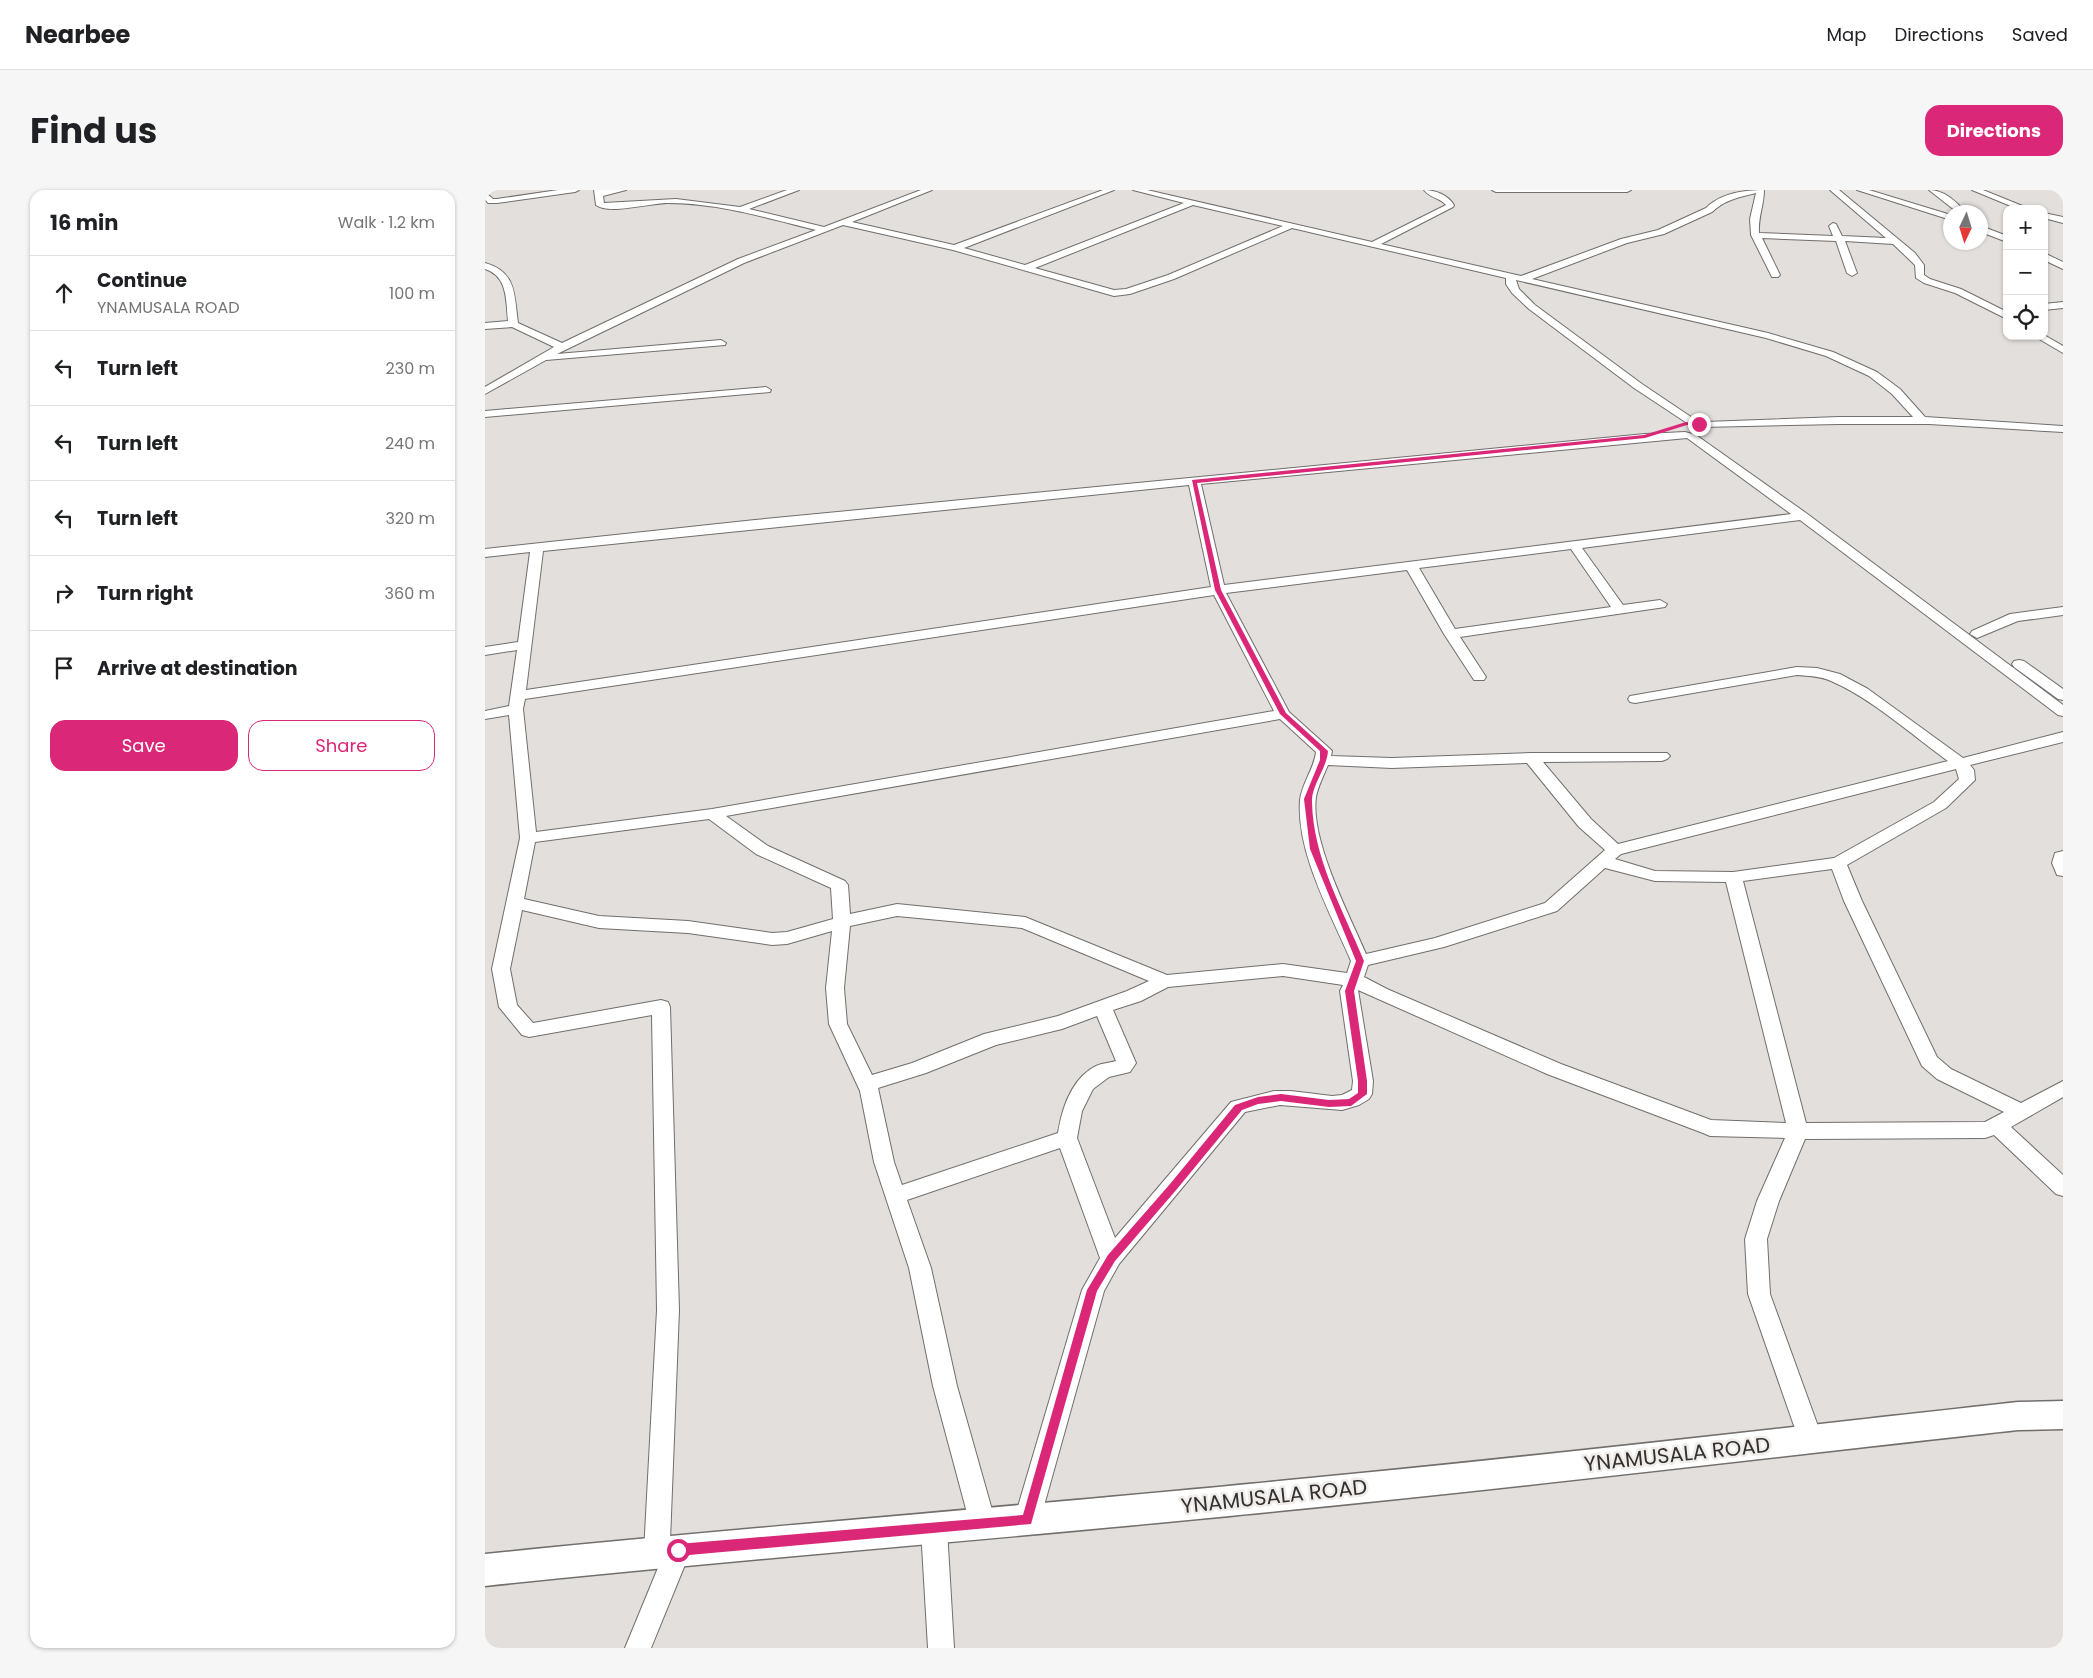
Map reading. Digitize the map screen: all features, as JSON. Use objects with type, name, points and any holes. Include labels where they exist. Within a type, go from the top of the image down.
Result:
[{"type":"main road","name":"YNAMUSALA ROAD","points":[[485,1570],[667,1551],[934,1530],[1303,1494],[2018,1416],[2063,1415]]},
{"type":"street","points":[[486,195],[491,201],[497,201],[575,190]]},
{"type":"street","points":[[622,190],[598,192],[600,205],[675,200],[743,208],[823,229]]},
{"type":"street","points":[[743,208],[795,190]]},
{"type":"street","points":[[485,391],[562,347],[741,261],[928,190]]},
{"type":"street","points":[[955,248],[1109,190]]},
{"type":"street","points":[[1137,190],[1768,336],[1851,361],[1887,383],[1923,422]]},
{"type":"street","points":[[1428,190],[1435,190]]},
{"type":"street","points":[[1372,245],[1450,205],[1445,199],[1433,195],[1428,190]]},
{"type":"street","points":[[1496,190],[1627,190]]},
{"type":"street","points":[[1522,279],[1624,241],[1661,232],[1709,210],[1715,204],[1730,197],[1759,190],[1760,198],[1753,219],[1755,235],[1775,275]]},
{"type":"street","points":[[1833,190],[1912,254],[1920,265],[1919,276],[1927,282],[1958,291],[2003,313]]},
{"type":"street","points":[[1861,190],[1943,216]]},
{"type":"street","points":[[1933,190],[1954,205]]},
{"type":"street","points":[[1976,190],[2015,205]]},
{"type":"street","points":[[1026,268],[1192,203]]},
{"type":"street","points":[[2048,216],[2063,220]]},
{"type":"street","points":[[841,222],[955,248],[1108,292],[1122,293],[1171,276],[1291,226]]},
{"type":"street","points":[[1833,226],[1846,253],[1852,274]]},
{"type":"street","points":[[1988,232],[2003,237]]},
{"type":"street","points":[[1755,235],[1895,241]]},
{"type":"street","points":[[2048,258],[2063,266]]},
{"type":"street","points":[[488,269],[508,282],[513,324]]},
{"type":"street","points":[[1506,275],[1515,291],[1532,307],[1638,386],[1705,429],[1977,634],[2060,691]]},
{"type":"street","points":[[1506,275],[1510,292],[1684,431],[1802,516],[2063,712]]},
{"type":"street","points":[[2048,306],[2063,304]]},
{"type":"street","points":[[485,326],[513,324],[562,347]]},
{"type":"street","points":[[2046,340],[2063,350]]},
{"type":"street","points":[[542,358],[721,343]]},
{"type":"street","points":[[485,414],[766,390]]},
{"type":"street","points":[[485,553],[1645,437],[1705,429],[1811,421],[1985,423],[2063,429]]},
{"type":"street","points":[[1684,431],[1865,425],[1946,427],[2063,434]]},
{"type":"street","points":[[1194,481],[1218,590],[1283,714],[1324,751],[1323,760],[1308,799],[1314,849],[1357,971],[1380,994],[1554,1069],[1711,1128],[1798,1131],[1985,1130],[1997,1126],[2063,1088]]},
{"type":"street","points":[[485,715],[517,703],[1218,590],[1802,516]]},
{"type":"street","points":[[1574,545],[1620,610]]},
{"type":"street","points":[[537,547],[517,703],[529,838],[501,970],[508,1007],[529,1030],[661,1007],[668,1310],[667,1551],[638,1648]]},
{"type":"street","points":[[1411,565],[1451,634],[1479,677]]},
{"type":"street","points":[[1451,634],[1660,604]]},
{"type":"street","points":[[1977,634],[2015,617],[2063,611]]},
{"type":"street","points":[[485,651],[524,645]]},
{"type":"street","points":[[1601,861],[1655,876],[1733,877],[1838,863],[1940,805],[1967,780],[1966,770],[1960,763],[1863,692],[1835,677],[1817,672],[1797,671],[1635,699]]},
{"type":"street","points":[[529,838],[712,814],[1283,714]]},
{"type":"street","points":[[866,1084],[919,1068],[991,1039],[1062,1022],[1103,1008],[1165,981],[1283,970],[1357,971],[1551,907],[1615,850],[2063,737]]},
{"type":"street","points":[[1323,760],[1392,763],[1662,756]]},
{"type":"street","points":[[1531,758],[1585,823],[1615,850]]},
{"type":"street","points":[[712,814],[762,850],[839,885],[842,922],[835,988],[838,1024],[870,1091],[884,1162],[920,1268],[945,1386],[983,1524]]},
{"type":"street","points":[[2063,856],[2061,856],[2060,863],[2063,871]]},
{"type":"street","points":[[1838,863],[1853,901],[1929,1061],[1944,1074],[2021,1112]]},
{"type":"street","points":[[1733,877],[1798,1131],[1768,1201],[1756,1239],[1759,1294],[1811,1440]]},
{"type":"street","points":[[515,903],[599,922],[688,927],[772,939],[787,938],[842,922],[897,910],[1025,923],[1165,981]]},
{"type":"street","points":[[1027,1520],[1093,1290],[1111,1258],[1173,1187],[1238,1107],[1258,1100],[1281,1098],[1329,1104],[1351,1102],[1362,1094],[1363,1081],[1349,991],[1357,971]]},
{"type":"street","points":[[1103,1008],[1126,1063],[1123,1067],[1103,1071],[1086,1084],[1072,1111],[1067,1138],[1111,1258]]},
{"type":"street","points":[[1997,1126],[2063,1188]]},
{"type":"street","points":[[895,1195],[1067,1138]]},
{"type":"street","points":[[934,1530],[941,1648]]},
{"type":"route","points":[[678,1550],[934,1530],[1027,1520],[1093,1290],[1111,1258],[1173,1187],[1238,1107],[1258,1100],[1281,1098],[1329,1104],[1351,1102],[1362,1094],[1363,1081],[1349,991],[1360,961],[1314,849],[1308,799],[1323,760],[1324,751],[1283,714],[1218,590],[1194,481],[1645,437],[1681,425],[1699,424]]}]
